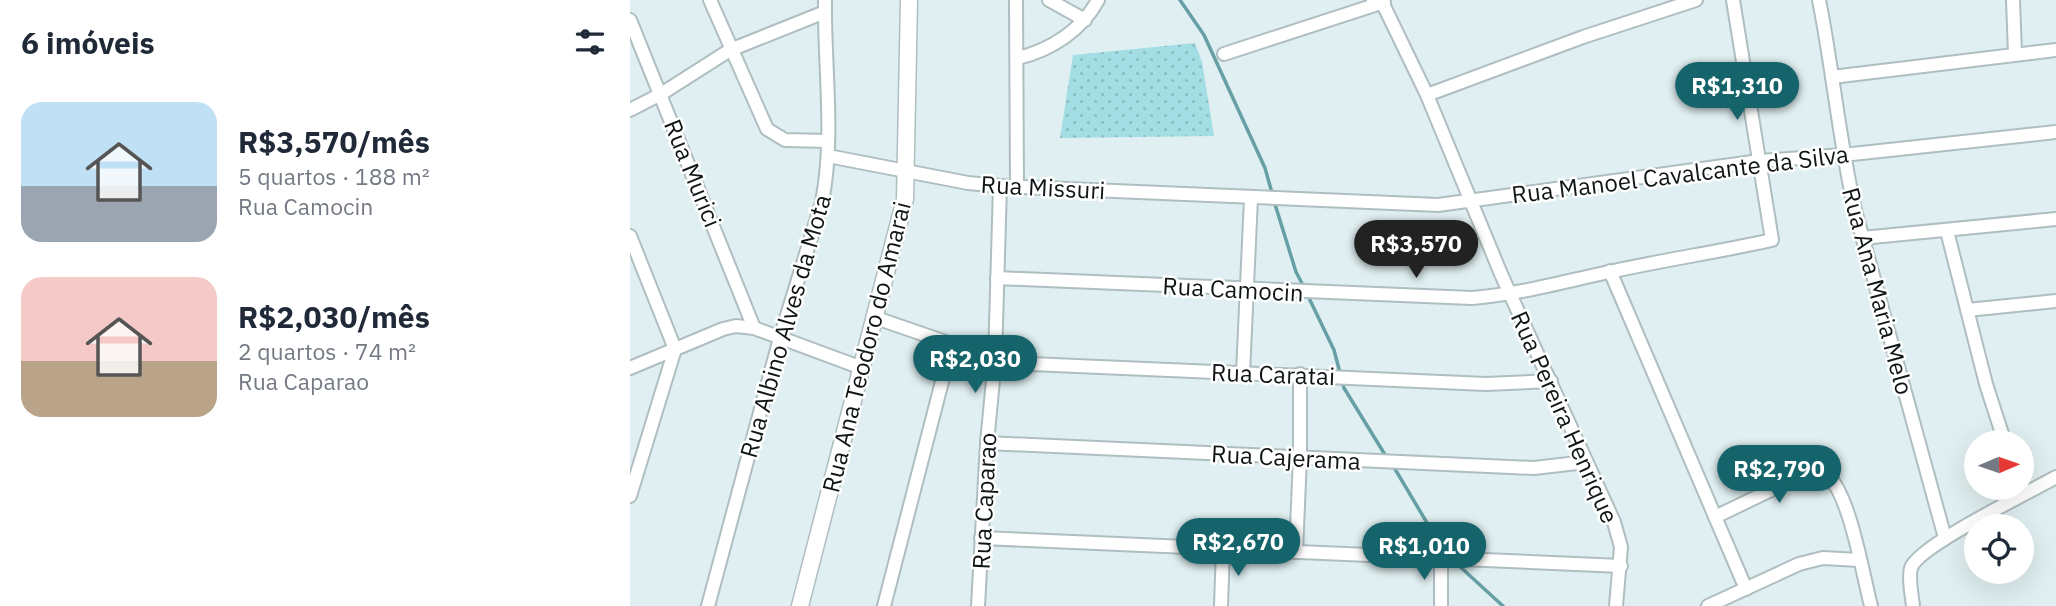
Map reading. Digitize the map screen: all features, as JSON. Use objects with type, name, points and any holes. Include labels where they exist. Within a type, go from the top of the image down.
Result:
[{"type":"street","points":[[710,0],[767,129],[785,140],[828,141]]},
{"type":"street","name":"Rua Ana Teodoro do Amarai","points":[[800,606],[901,218],[907,170],[909,0]]},
{"type":"street","points":[[1016,0],[1017,186]]},
{"type":"street","points":[[1049,0],[1085,20]]},
{"type":"street","points":[[1018,58],[1045,49],[1062,39],[1085,20],[1098,0]]},
{"type":"street","points":[[1426,95],[1583,37],[1696,0]]},
{"type":"street","points":[[1733,0],[1760,161]]},
{"type":"street","name":"Rua Ana Maria Melo","points":[[1819,0],[1843,155],[1862,238],[1945,538]]},
{"type":"street","points":[[2013,0],[2015,54]]},
{"type":"street","points":[[1224,54],[1381,1]]},
{"type":"street","name":"Rua Pereira Henrique","points":[[1381,1],[1426,95],[1511,295],[1614,522],[1621,547],[1616,606]]},
{"type":"street","points":[[630,110],[661,94],[730,50],[825,6]]},
{"type":"street","name":"Rua Albino Alves da Mota","points":[[708,606],[780,338],[822,202],[828,156],[825,6]]},
{"type":"street","name":"Rua Murici","points":[[630,20],[754,328]]},
{"type":"street","points":[[1832,77],[2056,50]]},
{"type":"street","name":"Rua Manoel Cavalcante da Silva","points":[[1256,198],[1438,205],[1760,161],[1843,155],[2056,131]]},
{"type":"street","name":"Rua Missuri","points":[[828,156],[959,181],[1000,186],[1256,198]]},
{"type":"street","name":"Rua Camocin","points":[[997,278],[1472,298],[1511,295],[1610,271],[1712,254],[1772,240],[1760,161]]},
{"type":"street","name":"Rua Caparao","points":[[978,606],[987,443],[995,359],[1000,186]]},
{"type":"street","points":[[1243,373],[1246,290],[1256,198]]},
{"type":"street","points":[[1862,238],[2056,219]]},
{"type":"street","points":[[1947,231],[1986,384],[2001,430]]},
{"type":"street","points":[[630,236],[675,349],[630,496]]},
{"type":"street","points":[[1610,271],[1746,589]]},
{"type":"street","points":[[1967,310],[2056,301]]},
{"type":"street","name":"Rua Caratai","points":[[876,318],[995,359],[1031,364],[1486,384],[1551,381]]},
{"type":"street","points":[[630,369],[723,329],[736,326],[754,328],[862,368]]},
{"type":"street","points":[[884,606],[952,342]]},
{"type":"street","points":[[1296,552],[1300,374]]},
{"type":"street","name":"Rua Cajerama","points":[[987,443],[1534,468],[1586,462]]},
{"type":"street","points":[[1716,517],[1808,472],[1818,471],[1828,475],[1842,495],[1871,606]]},
{"type":"street","points":[[2034,487],[2056,477]]},
{"type":"street","points":[[1913,606],[1911,568],[1922,554],[2009,500]]},
{"type":"street","points":[[981,538],[1621,566]]},
{"type":"street","points":[[1221,606],[1223,549]]},
{"type":"street","points":[[1441,606],[1443,558]]},
{"type":"street","points":[[1707,606],[1799,564],[1839,558],[1859,560]]},
{"type":"shaded area","points":[[1195,43],[1202,62],[1214,136],[1060,138],[1073,55]]},
{"type":"waterway","points":[[1180,0],[1204,35],[1265,168],[1272,193]]},
{"type":"waterway","points":[[1274,201],[1296,272],[1305,289]]},
{"type":"waterway","points":[[1308,296],[1334,350],[1344,388],[1387,458]]},
{"type":"waterway","points":[[1392,464],[1436,538],[1450,554]]},
{"type":"waterway","points":[[1456,563],[1503,606]]}]
